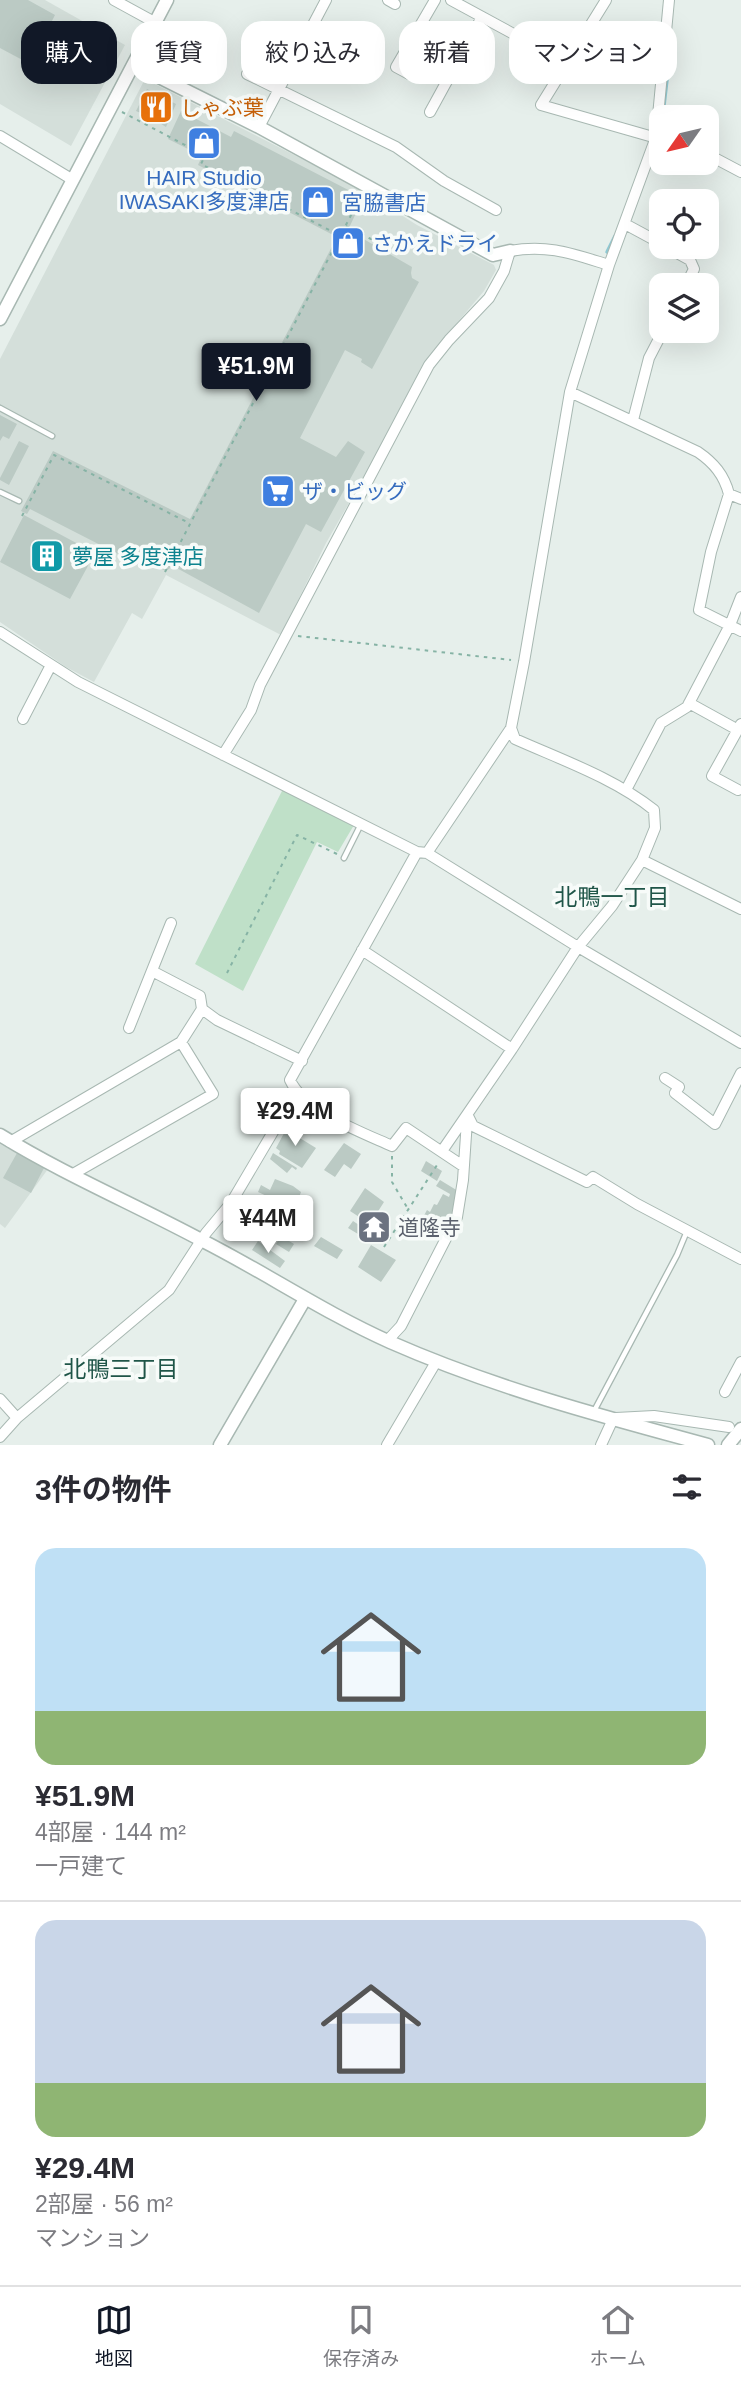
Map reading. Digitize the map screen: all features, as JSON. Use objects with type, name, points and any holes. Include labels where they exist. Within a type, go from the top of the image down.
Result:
[{"type":"street","points":[[114,0],[152,21]]},
{"type":"street","points":[[157,21],[167,0]]},
{"type":"street","points":[[316,21],[326,0]]},
{"type":"street","points":[[423,21],[435,0]]},
{"type":"street","points":[[451,0],[509,32]]},
{"type":"street","points":[[593,21],[606,0]]},
{"type":"street","points":[[661,105],[669,0]]},
{"type":"street","points":[[430,111],[482,17]]},
{"type":"street","points":[[0,319],[131,72]]},
{"type":"street","points":[[173,84],[259,127],[493,255],[510,251],[560,249],[609,265]]},
{"type":"street","points":[[266,84],[396,147],[444,181],[496,210]]},
{"type":"street","points":[[259,127],[281,84]]},
{"type":"street","points":[[554,84],[541,105],[649,135]]},
{"type":"street","points":[[0,136],[73,180]]},
{"type":"street","points":[[719,160],[741,172]]},
{"type":"street","points":[[463,1166],[406,1128],[392,1146],[341,1122],[296,1093],[290,1080],[362,950],[422,853],[510,728],[524,662],[570,392],[609,265],[649,163]]},
{"type":"street","points":[[625,224],[649,237]]},
{"type":"street","points":[[223,755],[251,710],[260,685],[429,366],[449,340],[489,298],[504,271],[510,251]]},
{"type":"street","points":[[633,420],[649,358],[657,343]]},
{"type":"street","points":[[570,392],[681,443],[713,462],[725,480],[729,494],[711,552],[698,610],[741,631]]},
{"type":"street","points":[[729,494],[741,499]]},
{"type":"street","points":[[626,790],[661,723],[687,708],[730,625],[741,597]]},
{"type":"street","points":[[0,632],[78,682],[422,853],[741,1044]]},
{"type":"street","points":[[23,719],[51,665]]},
{"type":"street","points":[[689,703],[739,727],[712,776],[738,790]]},
{"type":"street","points":[[442,1151],[468,1116],[578,947],[612,906],[642,860],[655,828],[654,810],[626,790],[515,739],[510,728]]},
{"type":"street","points":[[642,860],[741,909]]},
{"type":"street","points":[[129,1028],[171,923]]},
{"type":"street","points":[[362,950],[512,1049]]},
{"type":"street","points":[[5,1138],[181,1042],[202,1009],[200,996],[152,971]]},
{"type":"street","points":[[202,1009],[217,1020],[302,1061]]},
{"type":"street","points":[[73,1174],[213,1094],[181,1042]]},
{"type":"street","points":[[665,1078],[679,1087],[675,1093],[715,1124],[741,1073]]},
{"type":"street","points":[[0,1437],[17,1418],[169,1290],[206,1233],[231,1203],[296,1093]]},
{"type":"street","points":[[387,1341],[401,1326],[457,1217],[468,1116]]},
{"type":"street","points":[[468,1116],[473,1126],[587,1182],[593,1177],[741,1259]]},
{"type":"street","points":[[5,1138],[202,1240],[305,1299],[387,1341],[436,1362],[593,1414],[707,1445]]},
{"type":"street","points":[[220,1445],[305,1299]]},
{"type":"street","points":[[387,1445],[436,1362]]},
{"type":"street","points":[[725,1392],[741,1362]]},
{"type":"street","points":[[719,1377],[730,1381]]},
{"type":"street","points":[[0,1399],[17,1418]]},
{"type":"street","points":[[610,1419],[654,1416],[735,1428],[728,1445]]},
{"type":"street","points":[[601,1445],[610,1419]]},
{"type":"lane","points":[[0,408],[52,436]]},
{"type":"lane","points":[[0,492],[19,501]]},
{"type":"lane","points":[[344,858],[361,823]]},
{"type":"lane","points":[[593,1414],[677,1255],[687,1230]]},
{"type":"path","points":[[120,111],[205,156]]},
{"type":"path","points":[[218,130],[201,164],[340,236]]},
{"type":"path","points":[[165,572],[366,186]]},
{"type":"path","points":[[345,226],[371,239],[377,236]]},
{"type":"path","points":[[366,241],[368,237]]},
{"type":"path","points":[[22,516],[54,455],[190,524]]},
{"type":"path","points":[[286,635],[524,662]]},
{"type":"path","points":[[227,973],[297,835],[344,858]]},
{"type":"path","points":[[392,1146],[392,1182],[408,1210]]},
{"type":"path","points":[[384,1247],[438,1164],[442,1151]]},
{"type":"shaded area","points":[[0,0],[45,0],[82,21],[21,21],[21,84],[104,84],[71,146],[0,104]]},
{"type":"shaded area","points":[[117,40],[125,45],[117,60]]},
{"type":"shaded area","points":[[142,84],[155,84],[357,187],[417,225],[494,265],[496,270],[484,291],[429,356],[326,543],[281,635],[166,575],[142,619],[132,613],[94,682],[66,667],[0,622],[0,359]]},
{"type":"shaded area","points":[[0,1144],[48,1169],[5,1228],[0,1224]]},
{"type":"green space","points":[[283,789],[354,825],[338,852],[317,842],[243,991],[195,964]]},
{"type":"building","points":[[0,0],[28,0],[55,15],[52,21],[21,21],[21,59],[0,48]]},
{"type":"building","name":"しゃぶ葉","points":[[147,89],[176,104],[166,127],[152,118],[150,122],[136,111]]},
{"type":"building","points":[[181,111],[231,137],[234,131],[358,195],[351,208],[357,211],[348,230],[412,267],[412,278],[419,282],[372,369],[361,362],[362,359],[345,350],[300,438],[336,457],[348,441],[365,452],[321,532],[306,524],[259,613],[173,566],[166,571],[124,550],[122,555],[116,553],[30,509],[27,514],[21,511],[53,451],[190,519],[337,237],[198,165],[202,156],[168,139]]},
{"type":"building","points":[[0,415],[17,424],[9,439],[3,436],[0,441]]},
{"type":"building","points":[[19,441],[29,446],[9,485],[0,478]]},
{"type":"building","name":"夢屋 多度津店","points":[[24,515],[95,553],[70,599],[0,562]]},
{"type":"building","points":[[294,1108],[300,1112],[294,1125],[287,1121]]},
{"type":"building","points":[[289,1124],[293,1126],[290,1132],[316,1148],[302,1168],[279,1154],[280,1151],[276,1148]]},
{"type":"building","points":[[344,1143],[361,1154],[351,1169],[344,1164],[335,1177],[324,1170]]},
{"type":"building","points":[[17,1153],[44,1168],[31,1193],[3,1178]]},
{"type":"building","points":[[273,1153],[297,1168],[296,1170],[292,1167],[287,1173],[270,1159]]},
{"type":"building","points":[[426,1161],[442,1171],[437,1181],[421,1171]]},
{"type":"building","points":[[275,1179],[301,1192],[295,1209],[258,1192],[261,1185],[270,1190]]},
{"type":"building","points":[[440,1180],[458,1191],[458,1202],[452,1215],[454,1217],[442,1236],[420,1223],[427,1210],[430,1212],[434,1204],[437,1205],[443,1194],[449,1197],[450,1194],[436,1186]]},
{"type":"building","points":[[365,1188],[384,1202],[370,1224],[350,1211]]},
{"type":"building","points":[[242,1212],[255,1221],[249,1231],[235,1223]]},
{"type":"building","points":[[260,1217],[281,1231],[272,1245],[252,1231]]},
{"type":"building","points":[[353,1221],[362,1227],[358,1234],[348,1228]]},
{"type":"building","points":[[281,1236],[294,1244],[289,1252],[276,1244]]},
{"type":"building","points":[[321,1237],[343,1250],[337,1259],[314,1246]]},
{"type":"building","points":[[258,1241],[285,1261],[280,1268],[252,1250]]},
{"type":"building","points":[[371,1245],[396,1260],[381,1282],[358,1267]]},
{"type":"waterway","points":[[664,105],[666,84]]},
{"type":"waterway","points":[[607,252],[615,236]]},
{"type":"place","name":"しゃぶ葉","points":[[156,107]]},
{"type":"place","name":"HAIR Studio IWASAKI多度津店","points":[[204,143]]},
{"type":"place","name":"宮脇書店","points":[[318,202]]},
{"type":"place","name":"さかえドライ","points":[[348,243]]},
{"type":"place","name":"ザ・ビッグ","points":[[278,491]]},
{"type":"place","name":"夢屋 多度津店","points":[[47,556]]},
{"type":"place","name":"道隆寺","points":[[374,1227]]},
{"type":"district","name":"北鴨一丁目","points":[[612,897]]},
{"type":"district","name":"北鴨三丁目","points":[[121,1369]]}]
